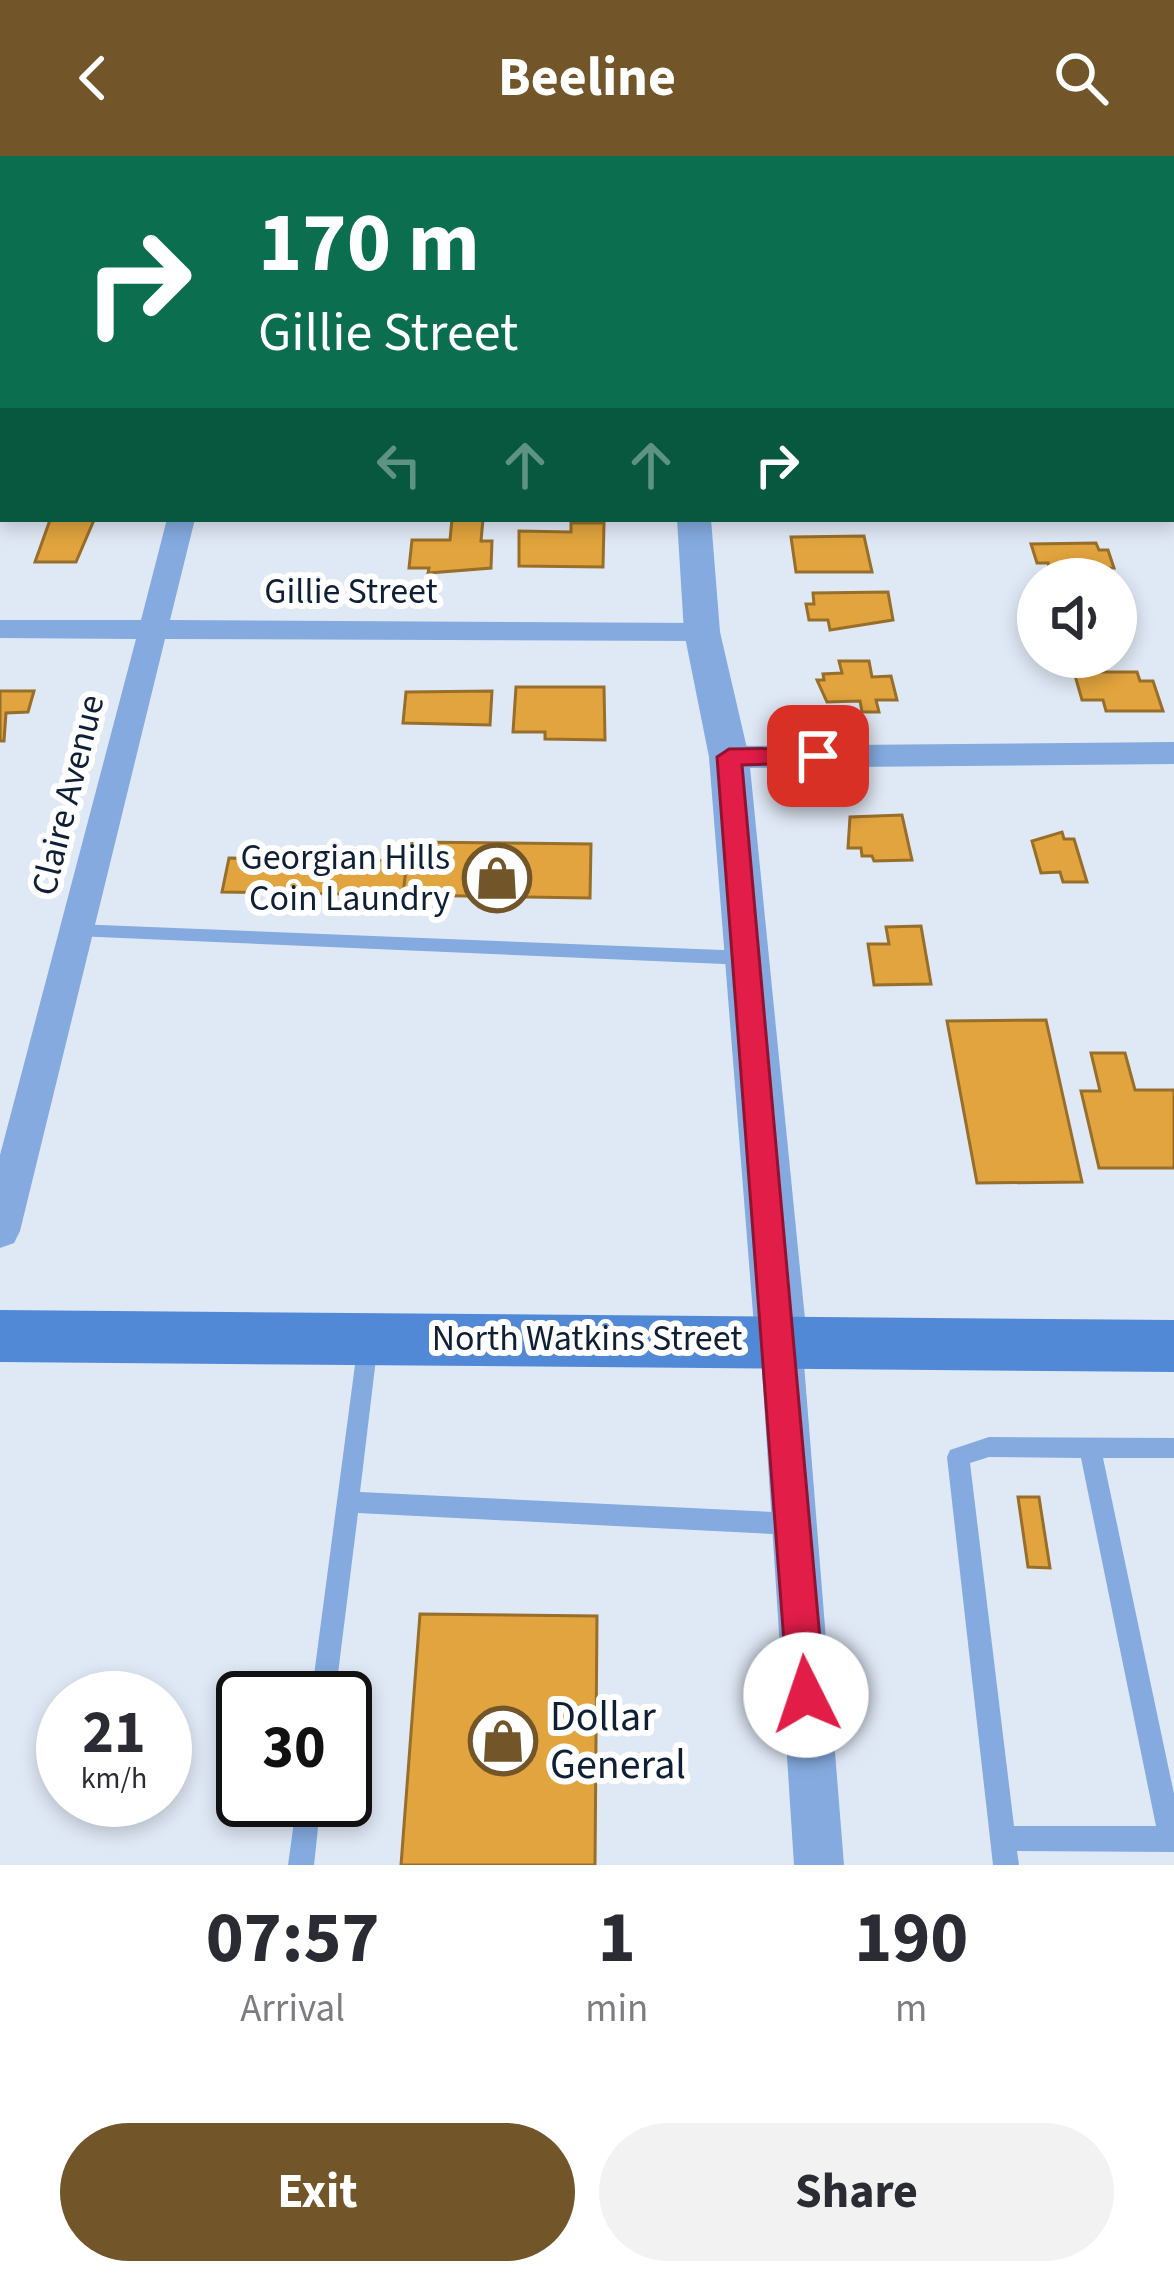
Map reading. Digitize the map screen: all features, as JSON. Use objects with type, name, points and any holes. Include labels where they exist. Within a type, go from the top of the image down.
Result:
[{"type":"main road","name":"North Watkins Street","points":[[0,1336],[781,1339],[1174,1346]]},
{"type":"street","name":"Claire Avenue","points":[[0,1231],[180,522]]},
{"type":"street","points":[[694,522],[702,632],[729,757],[781,1339],[819,1865]]},
{"type":"street","name":"Gillie Street","points":[[0,629],[702,632]]},
{"type":"street","points":[[729,757],[1174,753]]},
{"type":"lane","points":[[75,930],[747,958]]},
{"type":"lane","points":[[326,1671],[369,1337]]},
{"type":"lane","points":[[1090,1448],[1173,1839],[1004,1852],[958,1457],[989,1448],[1090,1448],[1174,1448]]},
{"type":"lane","points":[[348,1502],[794,1525]]},
{"type":"lane","points":[[301,1865],[306,1827]]},
{"type":"building","points":[[49,522],[93,522],[76,562],[35,562]]},
{"type":"building","points":[[452,522],[483,522],[481,541],[492,541],[491,568],[428,573],[429,568],[409,568],[412,540],[450,540]]},
{"type":"building","points":[[571,523],[604,523],[603,567],[519,566],[519,531],[571,532]]},
{"type":"building","points":[[864,536],[872,572],[796,572],[791,537]]},
{"type":"building","points":[[1096,543],[1099,550],[1108,550],[1111,558],[1035,558],[1031,544]]},
{"type":"building","points":[[888,592],[893,620],[830,630],[828,620],[809,620],[806,604],[814,604],[813,593]]},
{"type":"building","points":[[839,661],[869,661],[872,677],[891,676],[897,700],[876,700],[879,712],[862,712],[860,701],[827,702],[817,680],[824,680],[823,674],[842,673]]},
{"type":"building","points":[[1137,672],[1140,681],[1153,681],[1163,711],[1106,711],[1103,700],[1082,700],[1076,678],[1137,678]]},
{"type":"building","points":[[516,687],[604,687],[605,740],[545,739],[545,732],[513,732]]},
{"type":"building","points":[[0,691],[34,691],[28,712],[6,713],[4,741],[0,741]]},
{"type":"building","points":[[492,691],[490,725],[403,723],[406,692]]},
{"type":"building","points":[[902,815],[912,860],[874,861],[872,856],[862,856],[861,848],[848,848],[850,817]]},
{"type":"building","points":[[1062,832],[1064,839],[1074,839],[1087,882],[1063,882],[1060,872],[1041,873],[1032,841]]},
{"type":"building","name":"Georgian Hills Coin Laundry","points":[[409,842],[591,844],[590,898],[403,895]]},
{"type":"building","points":[[229,858],[407,861],[403,895],[222,892]]},
{"type":"building","points":[[921,926],[931,984],[874,985],[868,944],[889,944],[886,927]]},
{"type":"building","points":[[1046,1020],[1082,1182],[977,1183],[947,1021]]},
{"type":"building","points":[[1091,1053],[1125,1053],[1135,1090],[1174,1090],[1174,1168],[1099,1168],[1081,1091],[1100,1091]]},
{"type":"building","points":[[1018,1497],[1039,1497],[1050,1568],[1028,1567]]},
{"type":"building","name":"Dollar General","points":[[420,1614],[597,1616],[595,1865],[401,1865]]},
{"type":"place","name":"Georgian Hills Coin Laundry","points":[[497,878]]},
{"type":"place","name":"Dollar General","points":[[503,1741]]},
{"type":"route","points":[[806,1695],[781,1339],[729,757],[818,756]]}]
